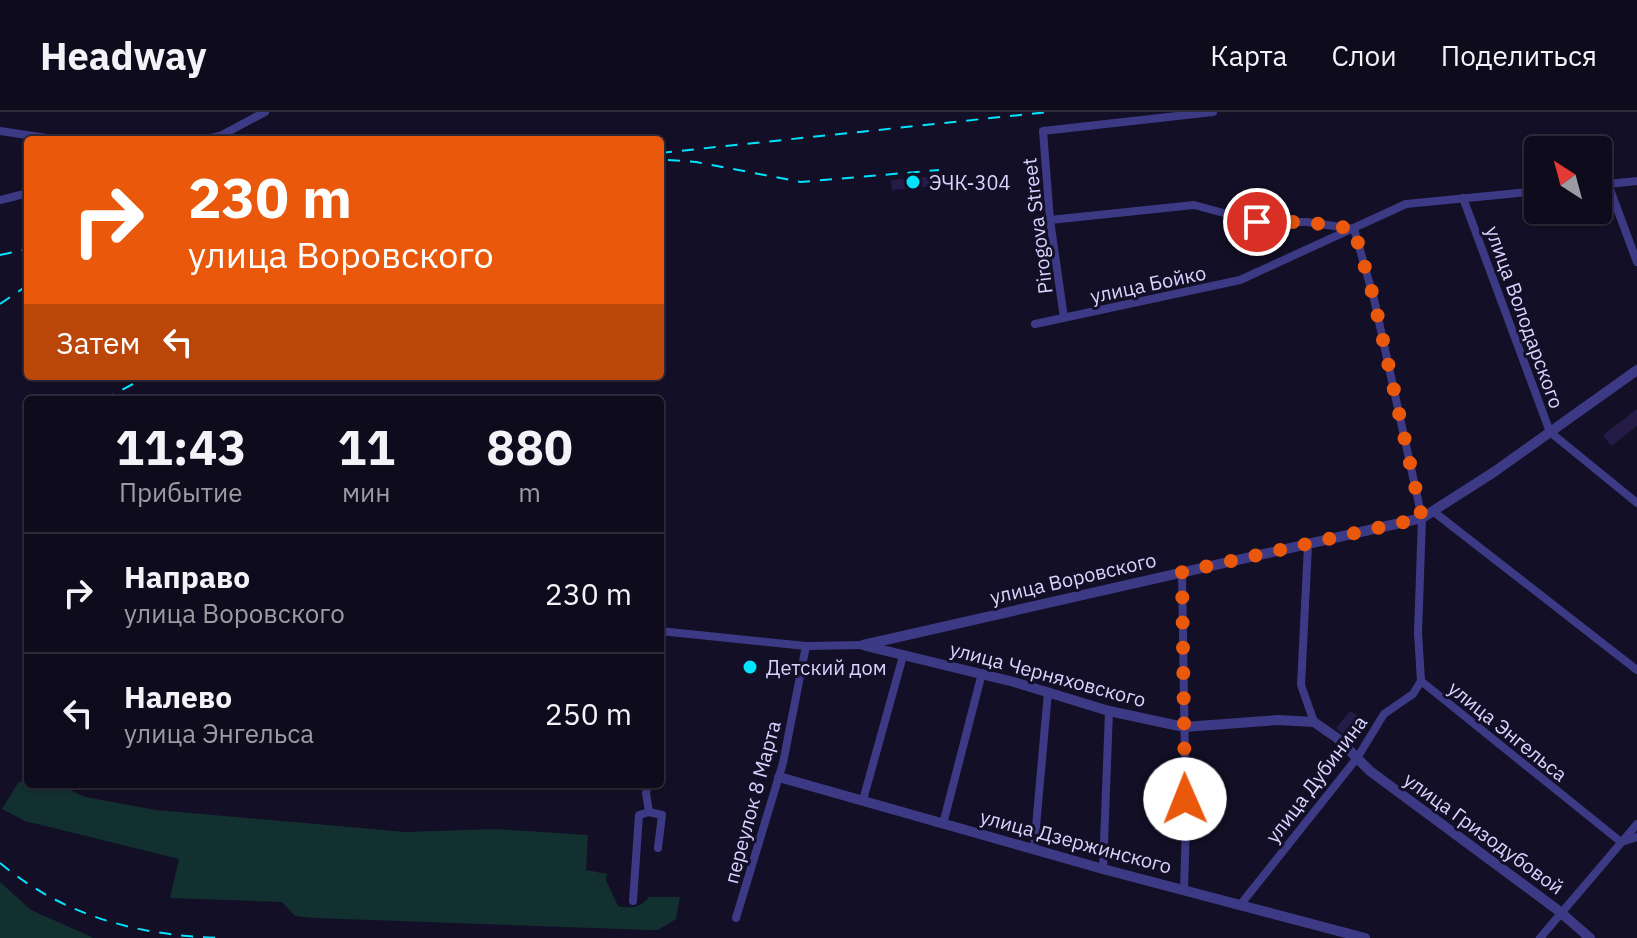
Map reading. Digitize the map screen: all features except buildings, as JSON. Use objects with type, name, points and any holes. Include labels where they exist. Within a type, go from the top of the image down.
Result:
[{"type":"street","points":[[223,136],[265,112]]},
{"type":"street","name":"Pirogova Street","points":[[1064,318],[1050,220],[1043,131],[1213,112]]},
{"type":"street","points":[[0,131],[33,136]]},
{"type":"street","points":[[1612,184],[1637,181]]},
{"type":"street","name":"улица Бойко","points":[[1035,324],[1240,280],[1406,204],[1524,192]]},
{"type":"street","points":[[0,200],[24,194]]},
{"type":"street","points":[[1612,195],[1637,262]]},
{"type":"street","name":"улица Володарского","points":[[1463,198],[1550,432],[1637,503]]},
{"type":"street","points":[[1050,220],[1194,205],[1257,222],[1307,222],[1354,229]]},
{"type":"street","name":"улица Энгельса","points":[[1354,229],[1374,299],[1422,518],[1418,633],[1421,681],[1621,842]]},
{"type":"street","name":"улица Воровского","points":[[664,631],[806,646],[863,645],[1422,518],[1637,370]]},
{"type":"street","points":[[1434,512],[1637,670]]},
{"type":"street","points":[[1308,545],[1301,685],[1314,722],[1337,738],[1357,758]]},
{"type":"street","points":[[1182,572],[1184,889]]},
{"type":"street","name":"улица Черняховского","points":[[863,645],[982,673],[1109,711],[1184,727],[1278,720],[1314,722]]},
{"type":"street","name":"переулок 8 Марта","points":[[736,918],[779,777],[806,646]]},
{"type":"street","points":[[863,800],[903,656]]},
{"type":"street","points":[[943,824],[982,673]]},
{"type":"street","name":"улица Дубинина","points":[[1241,904],[1357,758],[1384,714],[1413,694],[1421,681]]},
{"type":"street","points":[[1034,849],[1048,692]]},
{"type":"street","points":[[1103,869],[1109,711]]},
{"type":"street","name":"улица Гризодубовой","points":[[1357,758],[1424,813],[1559,911],[1590,938]]},
{"type":"street","name":"улица Дзержинского","points":[[779,777],[1103,869],[1365,938]]},
{"type":"street","points":[[647,788],[649,812]]},
{"type":"street","points":[[633,901],[639,815],[649,812],[662,815],[658,848]]},
{"type":"street","points":[[1540,938],[1559,911],[1637,824]]},
{"type":"street","points":[[1621,842],[1637,837]]},
{"type":"green space","points":[[24,779],[24,788],[66,788],[85,797],[156,810],[406,832],[495,829],[588,835],[586,870],[607,874],[606,880],[618,906],[635,907],[649,897],[680,897],[676,919],[658,930],[649,930],[315,918],[295,916],[282,902],[170,898],[179,859],[25,821],[2,809],[18,783]]},
{"type":"green space","points":[[0,882],[31,910],[94,938],[0,938]]},
{"type":"railway","points":[[664,153],[1048,112]]},
{"type":"railway","points":[[668,160],[696,162],[801,182],[939,170]]},
{"type":"railway","points":[[0,255],[24,250]]},
{"type":"railway","points":[[0,304],[24,288]]},
{"type":"railway","points":[[110,396],[140,380]]},
{"type":"railway","points":[[0,863],[51,897],[105,920],[162,933],[223,938]]},
{"type":"place","name":"ЭЧК-304","points":[[913,182]]},
{"type":"place","name":"Детский дом","points":[[750,667]]},
{"type":"route","points":[[1185,799],[1182,572],[1422,518],[1374,299],[1354,229],[1307,222],[1257,222]]}]
